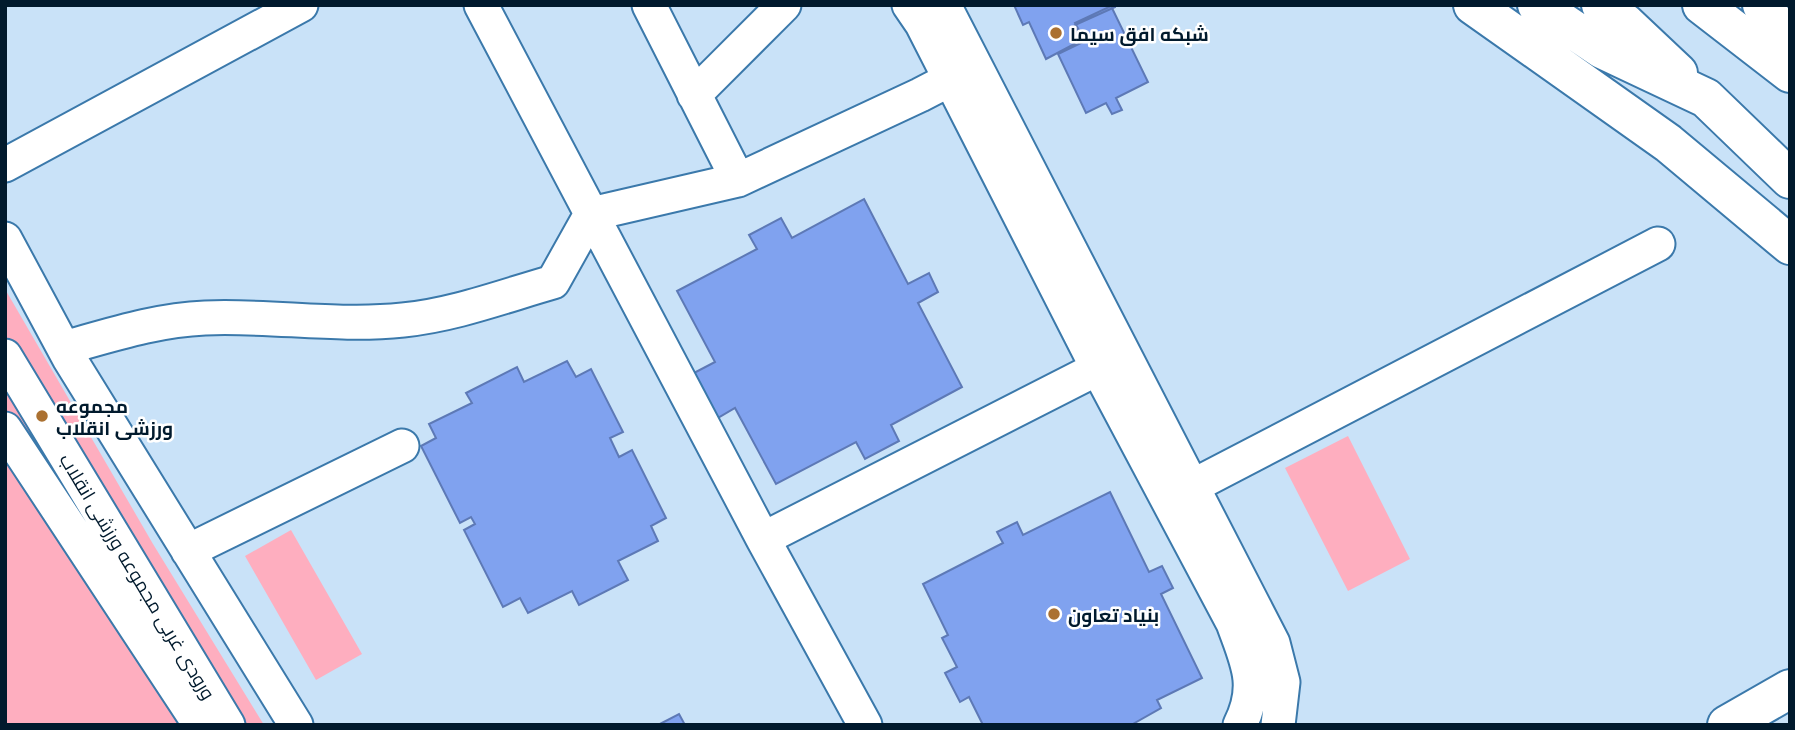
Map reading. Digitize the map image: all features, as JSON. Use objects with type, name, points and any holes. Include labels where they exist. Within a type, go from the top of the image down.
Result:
[{"type":"main road","points":[[1473,5],[1668,144],[1790,245]]},
{"type":"main road","points":[[1537,5],[1602,49],[1706,98]]},
{"type":"main road","points":[[1601,5],[1626,23],[1790,179]]},
{"type":"main road","points":[[1702,5],[1790,74]]},
{"type":"main road","points":[[1762,5],[1790,43]]},
{"type":"main road","points":[[1727,725],[1786,702]]},
{"type":"lane","points":[[5,165],[301,5]]},
{"type":"lane","points":[[481,5],[763,539],[865,725]]},
{"type":"lane","points":[[649,5],[738,180]]},
{"type":"lane","points":[[694,95],[784,5]]},
{"type":"lane","points":[[909,5],[962,73],[1111,362],[1233,623],[1252,685],[1249,707],[1240,725]]},
{"type":"lane","points":[[944,5],[962,73]]},
{"type":"lane","points":[[64,348],[163,321],[206,318],[363,323],[404,320],[444,314],[553,282],[591,214],[738,180],[962,73]]},
{"type":"lane","points":[[5,239],[64,348],[296,725]]},
{"type":"lane","points":[[1191,487],[1658,244]]},
{"type":"lane","name":"ورودی غربی مجموعه ورزشی انقلاب","points":[[5,356],[206,724]]},
{"type":"lane","points":[[763,539],[1111,362]]},
{"type":"lane","points":[[1111,362],[1191,487],[1273,643],[1283,682],[1278,725]]},
{"type":"lane","points":[[5,429],[206,724]]},
{"type":"lane","points":[[188,551],[402,446]]},
{"type":"shaded area","name":"مجموعه ورزشی انقلاب","points":[[5,289],[153,544],[264,725],[5,725]]},
{"type":"shaded area","points":[[1348,436],[1410,559],[1348,591],[1285,468]]},
{"type":"shaded area","points":[[291,530],[362,654],[316,680],[245,556]]},
{"type":"building","name":"شبکه افق سیما","points":[[1014,5],[1115,7],[1075,25],[1082,40],[1046,59],[1029,22],[1023,25]]},
{"type":"building","points":[[1111,6],[1148,82],[1116,98],[1122,110],[1112,114],[1106,103],[1086,113],[1058,54],[1085,41],[1075,23]]},
{"type":"building","points":[[864,199],[908,284],[929,273],[938,292],[918,303],[962,387],[891,425],[899,441],[865,459],[856,442],[776,484],[735,408],[716,419],[692,374],[715,362],[677,291],[757,249],[749,235],[781,218],[792,238]]},
{"type":"building","points":[[567,361],[576,377],[591,369],[623,432],[610,438],[619,457],[632,450],[666,518],[651,526],[658,541],[618,561],[628,580],[579,605],[572,591],[528,613],[520,598],[503,607],[464,530],[475,524],[471,517],[460,523],[421,446],[436,438],[429,424],[472,403],[466,393],[517,367],[524,382]]},
{"type":"building","name":"بنیاد تعاون","points":[[1110,492],[1149,572],[1162,566],[1173,588],[1161,594],[1202,678],[1157,700],[1161,708],[1131,725],[983,725],[969,697],[960,702],[945,673],[957,667],[942,638],[948,635],[923,584],[1003,543],[997,532],[1017,522],[1023,535]]},
{"type":"building","points":[[679,714],[685,725],[658,725]]},
{"type":"place","name":"شبکه افق سیما","points":[[1056,33]]},
{"type":"place","name":"مجموعه ورزشی انقلاب","points":[[42,416]]},
{"type":"place","name":"بنیاد تعاون","points":[[1054,614]]}]
